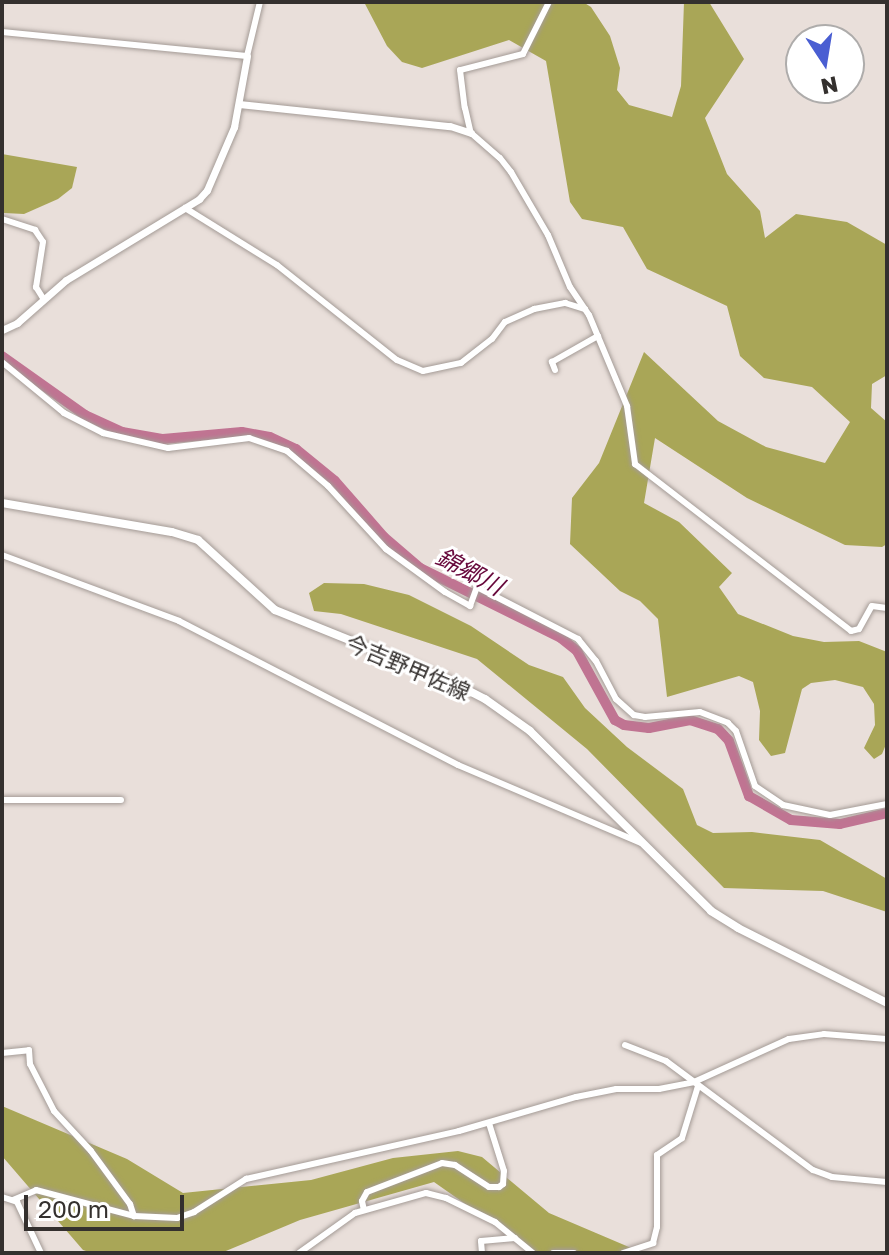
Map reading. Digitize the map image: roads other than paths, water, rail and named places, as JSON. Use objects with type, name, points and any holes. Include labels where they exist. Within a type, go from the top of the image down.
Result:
[{"type":"main road","name":"今吉野甲佐線","points":[[2,503],[179,533],[198,540],[275,610],[448,680],[508,714],[530,731],[711,911],[761,941],[887,1003]]},
{"type":"street","points":[[2,330],[17,323],[66,280],[185,208],[207,190],[230,139],[260,2]]},
{"type":"street","points":[[471,133],[460,70],[523,54],[549,2]]},
{"type":"street","points":[[2,32],[247,56]]},
{"type":"street","points":[[239,104],[450,126],[471,133],[511,172],[548,235],[570,287],[598,336],[627,406],[635,464],[642,472],[851,631],[859,629],[872,606],[887,608]]},
{"type":"street","points":[[185,208],[277,265],[397,360],[423,371],[461,363],[492,339],[505,322],[534,309],[565,303],[585,309]]},
{"type":"street","points":[[2,219],[35,230],[43,242],[36,287],[43,298]]},
{"type":"street","points":[[555,370],[552,362],[598,336]]},
{"type":"street","points":[[2,362],[64,413],[103,433],[168,448],[249,438],[287,451],[308,466],[386,549],[445,592],[470,606],[477,587],[578,639],[596,661],[616,699],[634,715],[645,717],[700,712],[728,723],[736,731],[755,786],[783,805],[830,815],[887,804]]},
{"type":"street","points":[[2,555],[179,621],[458,765],[644,845]]},
{"type":"street","points":[[2,800],[121,800]]},
{"type":"street","points":[[2,1197],[13,1200],[28,1192],[48,1192],[134,1216],[177,1218],[194,1212],[246,1179],[489,1123],[616,1089],[659,1089],[696,1084],[789,1039],[824,1034],[887,1039]]},
{"type":"street","points":[[625,1045],[666,1061],[813,1170],[832,1177],[887,1182]]},
{"type":"street","points":[[2,1053],[29,1050],[30,1064],[54,1111],[91,1151],[130,1204],[134,1216]]},
{"type":"street","points":[[623,1253],[653,1243],[657,1227],[657,1155],[682,1138],[696,1084]]},
{"type":"street","points":[[364,1210],[362,1201],[367,1192],[442,1163],[455,1165],[489,1187],[499,1187],[504,1171],[489,1123]]},
{"type":"street","points":[[299,1253],[335,1225],[364,1210],[405,1196],[435,1194],[495,1222],[533,1253]]},
{"type":"street","points":[[13,1200],[41,1253]]},
{"type":"street","points":[[482,1253],[481,1241],[515,1238]]},
{"type":"street","points":[[553,1253],[574,1253]]},
{"type":"waterway","name":"錦郷川","points":[[2,356],[85,415],[122,432],[163,439],[242,432],[270,437],[296,449],[335,481],[384,537],[420,568],[561,638],[577,651],[615,720],[624,725],[649,728],[690,720],[718,729],[729,741],[749,796],[791,820],[840,824],[887,813]]}]
